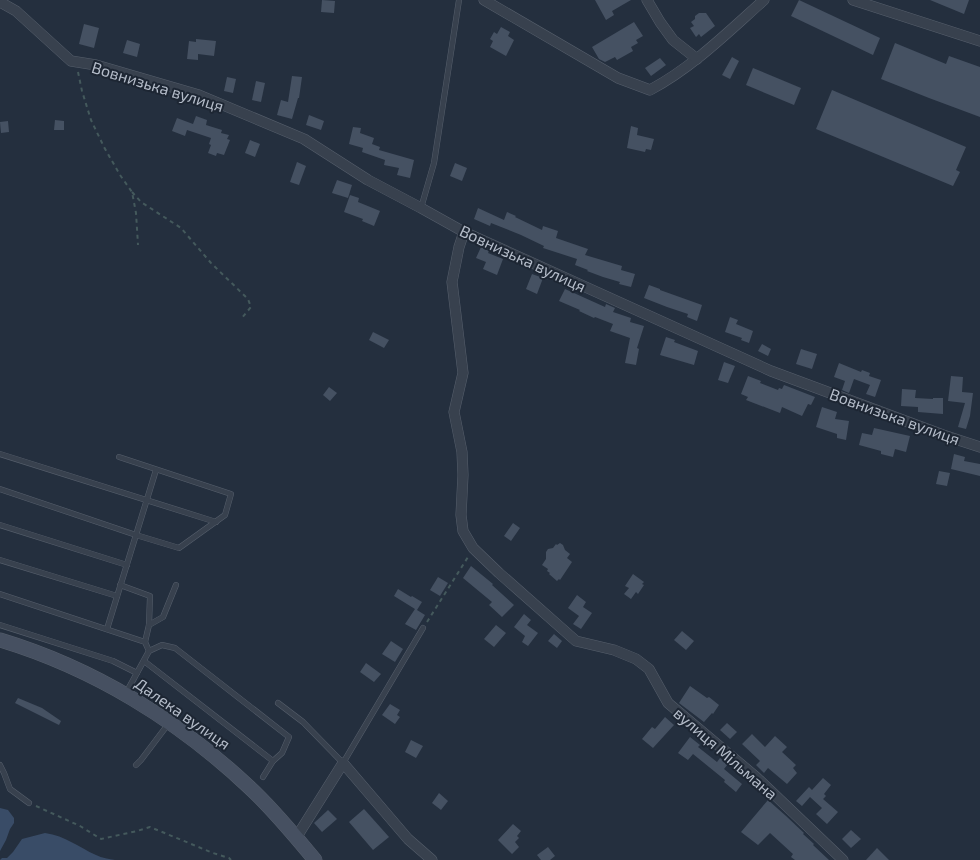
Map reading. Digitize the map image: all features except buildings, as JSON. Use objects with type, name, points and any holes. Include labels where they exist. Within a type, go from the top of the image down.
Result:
[{"type":"street","points":[[484,0],[618,78],[650,90],[698,59],[764,0]]},
{"type":"street","points":[[648,0],[673,40],[698,59]]},
{"type":"street","points":[[853,0],[980,41]]},
{"type":"street","points":[[0,2],[16,11],[72,61]]},
{"type":"street","name":"Вовнизька вулиця","points":[[72,61],[96,65],[199,95],[296,136],[368,180],[464,232],[771,371],[980,447]]},
{"type":"street","name":"вулиця Мільмана","points":[[464,232],[452,282],[463,374],[454,412],[462,452],[461,515],[463,531],[474,548],[499,573],[576,641],[614,650],[636,659],[649,669],[668,703],[756,777],[843,860]]},
{"type":"street","name":"Далека вулиця","points":[[0,640],[68,664],[126,694],[170,722],[224,763],[244,782],[315,860]]},
{"type":"street","points":[[296,838],[343,763],[408,839],[432,860]]},
{"type":"lane","points":[[421,208],[434,163],[459,0]]},
{"type":"lane","points":[[0,454],[216,522]]},
{"type":"lane","points":[[0,489],[179,548],[225,514],[231,494],[119,457]]},
{"type":"lane","points":[[107,629],[156,470]]},
{"type":"lane","points":[[0,525],[127,565]]},
{"type":"lane","points":[[0,560],[117,596]]},
{"type":"lane","points":[[120,585],[150,596],[149,625],[145,642],[149,651]]},
{"type":"lane","points":[[149,625],[163,617],[176,585]]},
{"type":"lane","points":[[0,594],[145,642]]},
{"type":"lane","points":[[0,625],[114,662],[137,673]]},
{"type":"lane","points":[[278,703],[303,722],[343,763],[423,628]]},
{"type":"lane","points":[[126,694],[149,651],[162,645],[176,648],[289,737],[282,753],[273,761],[263,777]]},
{"type":"lane","points":[[144,660],[273,761]]},
{"type":"lane","points":[[136,765],[142,760],[170,722]]},
{"type":"lane","points":[[0,765],[10,790],[29,803]]},
{"type":"path","points":[[72,61],[78,72],[91,120],[120,175],[141,202],[180,228],[211,263],[248,299],[251,307],[242,319]]},
{"type":"path","points":[[132,192],[136,213],[138,244]]},
{"type":"path","points":[[423,628],[474,548]]},
{"type":"path","points":[[29,803],[80,826],[101,838],[150,827],[231,860]]},
{"type":"water","points":[[0,808],[8,810],[14,818],[14,823],[0,851]]},
{"type":"water","points":[[45,833],[66,839],[98,856],[115,860],[0,860],[7,858],[22,839]]}]
